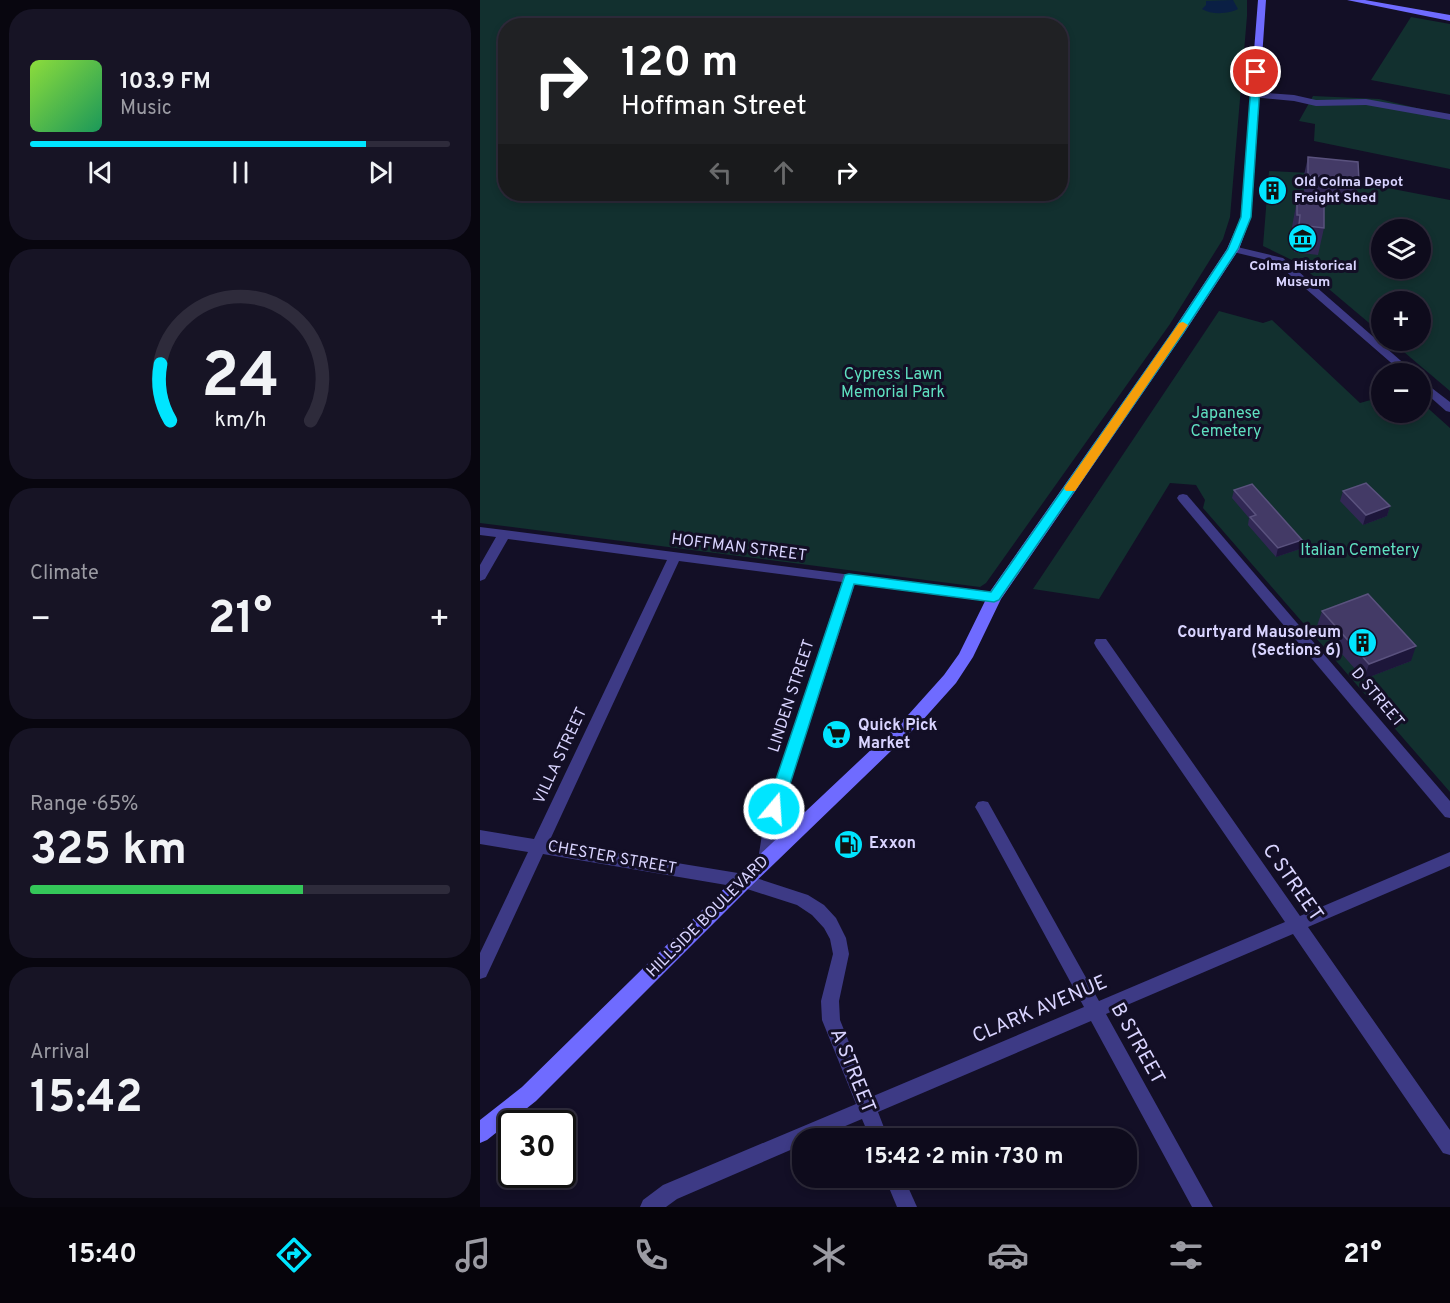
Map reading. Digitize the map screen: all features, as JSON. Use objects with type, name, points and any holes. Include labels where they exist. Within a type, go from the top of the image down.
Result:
[{"type":"main road","name":"HILLSIDE BOULEVARD","points":[[480,1133],[529,1094],[744,881],[915,718],[951,679],[965,657],[994,597],[1178,333],[1233,249],[1246,217],[1262,0]]},
{"type":"main road","points":[[1352,0],[1450,18]]},
{"type":"street","points":[[1255,95],[1316,103],[1366,102],[1413,108],[1450,117]]},
{"type":"street","points":[[1233,249],[1279,260],[1398,363]]},
{"type":"street","points":[[1431,392],[1450,408]]},
{"type":"street","name":"D STREET","points":[[1183,498],[1450,812]]},
{"type":"street","name":"HOFFMAN STREET","points":[[480,531],[994,597]]},
{"type":"street","points":[[480,576],[505,534]]},
{"type":"street","name":"VILLA STREET","points":[[480,971],[675,556]]},
{"type":"street","name":"LINDEN STREET","points":[[766,860],[774,809],[849,578]]},
{"type":"street","name":"C STREET","points":[[1101,643],[1450,1146]]},
{"type":"street","name":"B STREET","points":[[983,807],[1203,1207]]},
{"type":"street","name":"CHESTER STREET","points":[[480,837],[744,881]]},
{"type":"street","name":"CLARK AVENUE","points":[[650,1207],[670,1192],[1450,859]]},
{"type":"street","name":"A STREET","points":[[744,881],[802,900],[818,910],[830,922],[838,938],[841,954],[830,1001],[831,1020],[875,1128]]},
{"type":"street","points":[[899,1188],[907,1207]]},
{"type":"green space","name":"Cypress Lawn Memorial Park","points":[[480,0],[1247,0],[1230,217],[1223,239],[1170,324],[986,583],[980,587],[480,523]]},
{"type":"green space","points":[[1411,17],[1450,24],[1450,95],[1371,80]]},
{"type":"green space","points":[[1313,96],[1379,99],[1450,116],[1450,169],[1314,141],[1315,124],[1299,121]]},
{"type":"green space","points":[[1269,171],[1310,173],[1450,200],[1450,391],[1431,375],[1431,363],[1417,363],[1403,351],[1431,351],[1431,291],[1371,291],[1371,325],[1298,263],[1263,246]]},
{"type":"green space","points":[[1219,311],[1263,323],[1272,320],[1360,403],[1371,400],[1371,423],[1431,423],[1431,411],[1450,428],[1450,792],[1203,508],[1205,500],[1196,485],[1170,483],[1099,599],[1033,589]]},
{"type":"water","points":[[1233,0],[1238,9],[1234,11],[1215,13],[1202,9],[1206,1]]},
{"type":"building","points":[[1308,157],[1358,162],[1359,181],[1308,175]]},
{"type":"building","points":[[1297,200],[1324,203],[1324,228],[1299,225]]},
{"type":"building","points":[[1366,483],[1390,506],[1366,515],[1343,491]]},
{"type":"building","points":[[1252,484],[1302,540],[1278,548],[1250,517],[1256,515],[1234,490]]},
{"type":"building","points":[[1368,594],[1416,646],[1369,664],[1322,611]]},
{"type":"slow traffic","points":[[1070,488],[1183,325]]},
{"type":"place","name":"Old Colma Depot Freight Shed","points":[[1273,190]]},
{"type":"place","name":"Colma Historical Museum","points":[[1303,239]]},
{"type":"place","name":"Courtyard Mausoleum (Sections 6)","points":[[1362,642]]},
{"type":"place","name":"Quick Pick Market","points":[[837,735]]},
{"type":"place","name":"Exxon","points":[[848,844]]},
{"type":"route","points":[[774,809],[849,578],[994,597],[1178,333],[1233,249],[1246,217],[1256,72]]},
{"type":"park label","name":"Japanese Cemetery","points":[[1226,423]]},
{"type":"park label","name":"Italian Cemetery","points":[[1360,551]]}]
